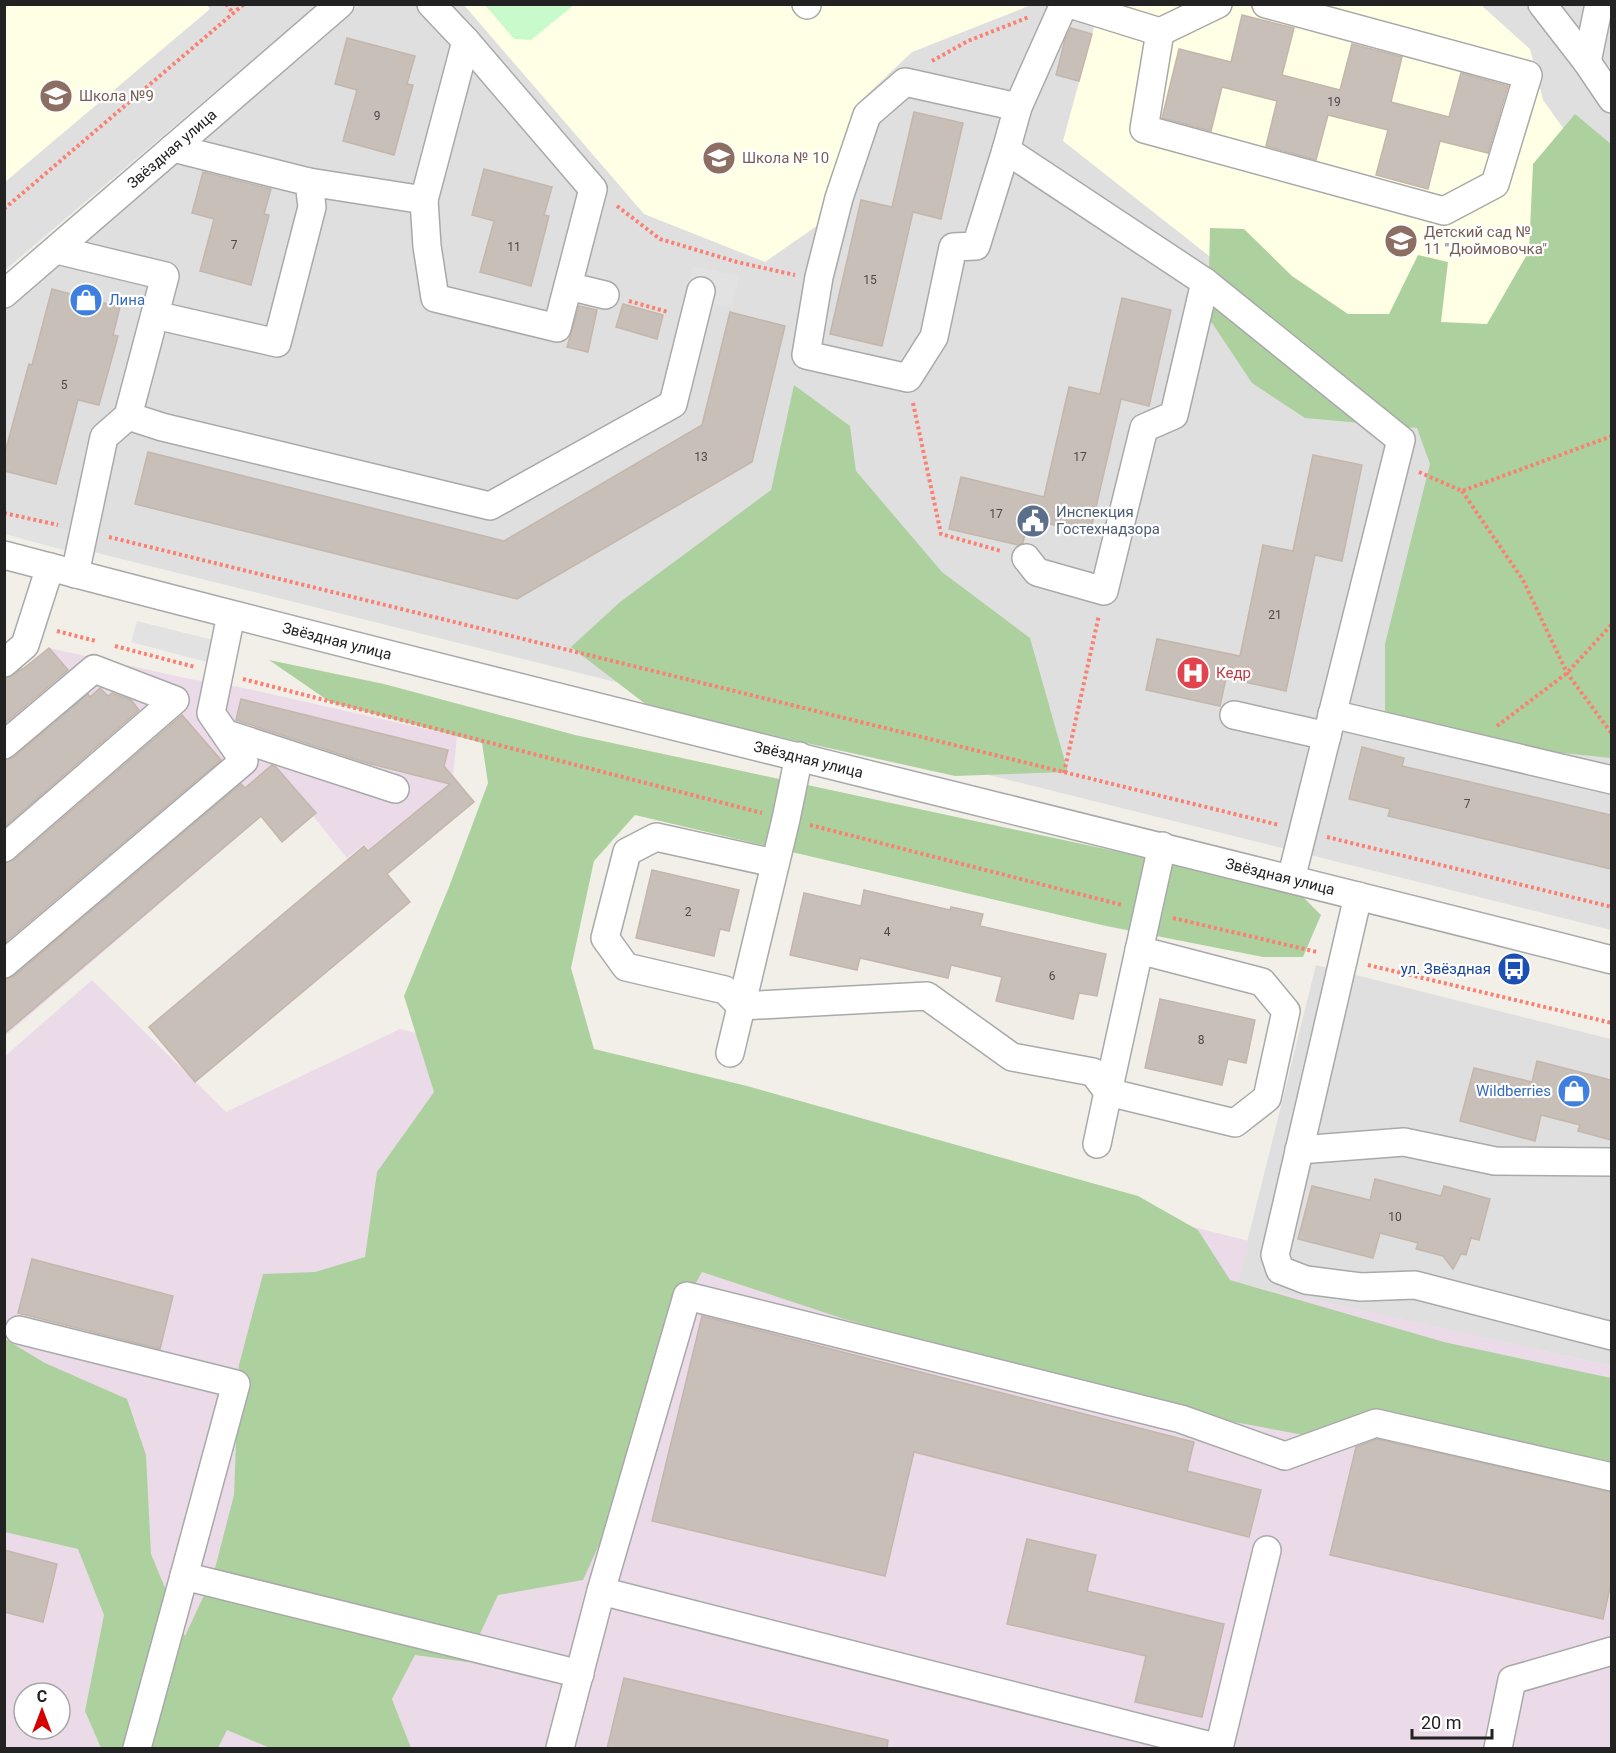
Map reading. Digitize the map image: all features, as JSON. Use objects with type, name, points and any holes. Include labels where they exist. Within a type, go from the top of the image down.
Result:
[{"type":"street","name":"Звёздная улица","points":[[4,294],[340,4]]},
{"type":"street","points":[[431,4],[466,41],[592,189],[557,328],[435,298],[424,201],[466,41]]},
{"type":"street","points":[[1018,107],[905,82],[867,115],[839,198],[819,277],[806,356],[908,378],[934,338],[953,247],[976,246],[1018,107],[1064,4]]},
{"type":"street","points":[[1070,4],[1160,32],[1218,4]]},
{"type":"street","points":[[1160,32],[1144,129],[1444,211],[1495,184],[1528,75],[1266,4]]},
{"type":"street","points":[[1542,4],[1587,62],[1611,99]]},
{"type":"street","points":[[1587,62],[1599,4]]},
{"type":"street","points":[[173,148],[309,182],[424,201]]},
{"type":"street","points":[[1006,150],[1205,282],[1401,440],[1291,879]]},
{"type":"street","points":[[155,315],[277,343],[312,207],[309,182]]},
{"type":"street","points":[[4,663],[25,645],[84,531],[104,437],[128,416],[165,276],[57,250]]},
{"type":"street","points":[[1026,558],[1036,572],[1104,591],[1143,428],[1174,415],[1205,282]]},
{"type":"street","points":[[568,286],[605,295]]},
{"type":"street","points":[[128,416],[174,430],[490,506],[673,404],[701,291]]},
{"type":"street","name":"Звёздная улица","points":[[4,555],[231,615],[1611,960]]},
{"type":"street","points":[[4,964],[244,761],[211,713],[231,615]]},
{"type":"street","points":[[4,745],[94,669],[175,700],[4,848]]},
{"type":"street","points":[[1234,715],[1330,725],[1471,747],[1611,780]]},
{"type":"street","points":[[227,734],[395,789]]},
{"type":"street","points":[[730,1053],[799,756]]},
{"type":"street","points":[[774,863],[656,837],[627,852],[605,938],[626,967],[725,990],[741,1006],[927,996],[1012,1057],[1093,1072],[1108,1092],[1235,1122],[1267,1098],[1286,1011],[1262,982],[1140,950]]},
{"type":"street","points":[[1097,1144],[1162,846]]},
{"type":"street","points":[[1358,896],[1275,1255],[1280,1270],[1306,1280],[1361,1287],[1415,1285],[1611,1336]]},
{"type":"street","points":[[1299,1150],[1404,1142],[1495,1161],[1611,1162]]},
{"type":"street","points":[[560,1749],[601,1591],[687,1296],[1181,1419],[1285,1456],[1376,1423],[1611,1477]]},
{"type":"street","points":[[19,1330],[236,1384],[137,1749]]},
{"type":"street","points":[[601,1591],[1219,1749],[1267,1550]]},
{"type":"street","points":[[184,1576],[580,1674]]},
{"type":"street","points":[[1498,1749],[1512,1680],[1611,1651]]},
{"type":"path","points":[[226,4],[234,13]]},
{"type":"path","points":[[4,209],[244,4]]},
{"type":"path","points":[[905,82],[921,67],[968,41],[1029,17]]},
{"type":"path","points":[[592,189],[660,239],[737,262],[792,275],[819,277]]},
{"type":"path","points":[[605,295],[695,319]]},
{"type":"path","points":[[908,378],[941,534],[1026,558]]},
{"type":"path","points":[[1462,491],[1611,436]]},
{"type":"path","points":[[1396,462],[1462,491],[1523,580],[1567,673],[1611,734]]},
{"type":"path","points":[[4,513],[1611,907]]},
{"type":"path","points":[[1064,773],[1104,591]]},
{"type":"path","points":[[1471,747],[1567,673],[1611,624]]},
{"type":"shaded area","name":"Школа №9","points":[[5,4],[206,4],[210,9],[5,182]]},
{"type":"shaded area","name":"Детский сад № 11 \"Дюймовочка\"","points":[[1474,4],[1482,6],[1530,49],[1543,100],[1611,195],[1611,287],[1396,403],[1063,141],[1100,5]]},
{"type":"shaded area","points":[[5,5],[317,5],[5,270]]},
{"type":"shaded area","points":[[359,5],[1611,5],[1611,930],[5,530],[5,310]]},
{"type":"shaded area","name":"Школа № 10","points":[[464,5],[1031,5],[912,52],[858,103],[821,223],[765,262],[644,214]]},
{"type":"shaded area","points":[[693,266],[739,276],[732,308],[686,298]]},
{"type":"shaded area","points":[[4,513],[83,534],[78,554],[5,534]]},
{"type":"shaded area","points":[[137,621],[213,640],[207,662],[131,642]]},
{"type":"shaded area","points":[[49,648],[190,679],[239,687],[457,736],[453,775],[474,802],[388,872],[364,844],[347,858],[313,816],[282,842],[261,817],[5,1036],[5,685]]},
{"type":"shaded area","points":[[1316,965],[1611,1039],[1611,1366],[1237,1283]]},
{"type":"shaded area","points":[[92,980],[226,1112],[400,1029],[1249,1241],[1238,1283],[1611,1366],[1611,1748],[5,1748],[4,1057]]},
{"type":"green space","points":[[485,5],[574,5],[531,40],[514,39]]},
{"type":"green space","points":[[1575,114],[1611,144],[1611,758],[1467,743],[1385,711],[1385,644],[1430,464],[1417,428],[1305,418],[1252,383],[1208,317],[1210,228],[1244,229],[1292,276],[1348,314],[1389,314],[1418,255],[1448,262],[1441,322],[1487,324],[1529,251],[1533,164]]},
{"type":"green space","points":[[794,385],[850,426],[856,471],[942,572],[1030,638],[1068,772],[955,776],[652,709],[571,647],[620,602],[771,490]]},
{"type":"green space","points":[[269,660],[384,684],[575,735],[1296,890],[1321,915],[1303,957],[1263,957],[1106,926],[635,815],[594,861],[571,968],[594,1049],[747,1086],[1138,1196],[1198,1230],[1230,1280],[1444,1342],[1611,1378],[1611,1462],[1376,1411],[1309,1436],[1175,1411],[844,1319],[702,1272],[657,1353],[644,1446],[583,1580],[498,1595],[467,1662],[415,1655],[392,1699],[411,1748],[270,1748],[227,1730],[218,1748],[101,1748],[85,1711],[104,1615],[78,1549],[5,1532],[5,1339],[45,1363],[127,1399],[146,1455],[151,1554],[185,1636],[213,1576],[234,1495],[239,1365],[263,1274],[315,1272],[365,1257],[377,1172],[434,1092],[404,996],[449,887],[488,783],[482,743],[330,702]]},
{"type":"building","points":[[1242,15],[1294,28],[1282,75],[1340,90],[1352,44],[1402,57],[1391,102],[1449,117],[1461,73],[1508,86],[1488,153],[1440,141],[1428,189],[1376,175],[1388,130],[1328,115],[1316,160],[1266,146],[1277,101],[1222,87],[1211,131],[1162,118],[1179,49],[1231,62]]},
{"type":"building","points":[[1071,28],[1092,34],[1079,81],[1056,75],[1065,40]]},
{"type":"building","points":[[347,38],[415,56],[407,84],[413,85],[394,155],[343,141],[357,90],[335,84]]},
{"type":"building","points":[[914,112],[963,123],[941,219],[913,212],[882,346],[830,334],[861,200],[892,207]]},
{"type":"building","points":[[484,169],[552,187],[544,215],[549,216],[531,286],[480,272],[494,221],[472,215]]},
{"type":"building","points":[[203,172],[271,189],[264,214],[269,215],[251,285],[200,271],[214,219],[192,213]]},
{"type":"building","points":[[52,289],[120,307],[113,335],[118,336],[99,405],[78,400],[56,484],[4,471],[4,456]]},
{"type":"building","points":[[1122,298],[1171,310],[1149,406],[1121,399],[1090,533],[1028,519],[1023,543],[1018,545],[949,529],[961,477],[1044,497],[1069,387],[1100,394]]},
{"type":"building","points":[[623,304],[663,315],[657,339],[616,327]]},
{"type":"building","points":[[579,306],[597,310],[588,352],[567,347]]},
{"type":"building","points":[[730,312],[785,326],[752,462],[517,599],[135,504],[148,452],[504,541],[702,425]]},
{"type":"building","points":[[1313,455],[1362,465],[1342,561],[1315,555],[1286,691],[1226,678],[1220,706],[1146,690],[1157,639],[1240,656],[1263,545],[1293,551]]},
{"type":"building","points":[[49,648],[68,670],[4,724],[4,678],[24,668]]},
{"type":"building","points":[[100,688],[108,696],[112,693],[131,700],[139,710],[4,827],[4,760],[14,757],[88,694],[90,697]]},
{"type":"building","points":[[241,699],[448,750],[444,766],[474,802],[387,874],[410,902],[195,1082],[149,1027],[364,846],[368,851],[450,784],[367,763],[236,720]]},
{"type":"building","points":[[182,715],[221,760],[4,943],[4,863],[14,860]]},
{"type":"building","points":[[1362,747],[1404,758],[1402,766],[1611,815],[1611,869],[1388,816],[1390,809],[1349,799]]},
{"type":"building","points":[[272,765],[316,813],[282,842],[261,816],[4,1034],[4,979],[14,976],[241,784],[245,788]]},
{"type":"building","points":[[652,870],[739,890],[729,931],[720,929],[714,956],[636,938]]},
{"type":"building","points":[[864,890],[950,910],[951,907],[983,914],[980,926],[1106,954],[1097,996],[1079,993],[1073,1019],[996,1001],[1002,977],[951,965],[948,978],[860,958],[857,970],[790,955],[804,893],[861,906]]},
{"type":"building","points":[[1160,999],[1255,1020],[1246,1063],[1228,1059],[1222,1085],[1145,1068]]},
{"type":"building","points":[[1537,1061],[1611,1080],[1611,1140],[1578,1131],[1580,1125],[1541,1115],[1535,1141],[1460,1121],[1474,1068],[1532,1082]]},
{"type":"building","points":[[1375,1179],[1441,1196],[1444,1186],[1490,1199],[1479,1240],[1471,1238],[1466,1255],[1461,1254],[1453,1269],[1443,1256],[1416,1249],[1418,1243],[1380,1233],[1373,1258],[1298,1239],[1312,1186],[1370,1200]]},
{"type":"building","points":[[32,1259],[173,1296],[160,1349],[18,1313]]},
{"type":"building","points":[[702,1316],[1194,1442],[1187,1471],[1261,1490],[1249,1537],[914,1452],[885,1576],[652,1521]]},
{"type":"building","points":[[1377,1439],[1611,1492],[1611,1583],[1603,1619],[1330,1555],[1356,1447]]},
{"type":"building","points":[[1027,1539],[1096,1555],[1087,1591],[1224,1624],[1202,1717],[1135,1702],[1146,1656],[1007,1624]]},
{"type":"building","points":[[4,1550],[57,1564],[43,1622],[4,1612]]},
{"type":"building","points":[[624,1678],[888,1740],[887,1749],[607,1749]]},
{"type":"place","name":"Школа №9","points":[[56,96]]},
{"type":"place","name":"Школа № 10","points":[[719,158]]},
{"type":"place","name":"Детский сад № 11 \"Дюймовочка\"","points":[[1401,241]]},
{"type":"place","name":"Лина","points":[[86,300]]},
{"type":"place","name":"Инспекция Гостехнадзора","points":[[1033,521]]},
{"type":"place","name":"Кедр","points":[[1193,673]]},
{"type":"place","name":"ул. Звёздная","points":[[1514,969]]},
{"type":"place","name":"Wildberries","points":[[1574,1091]]}]
